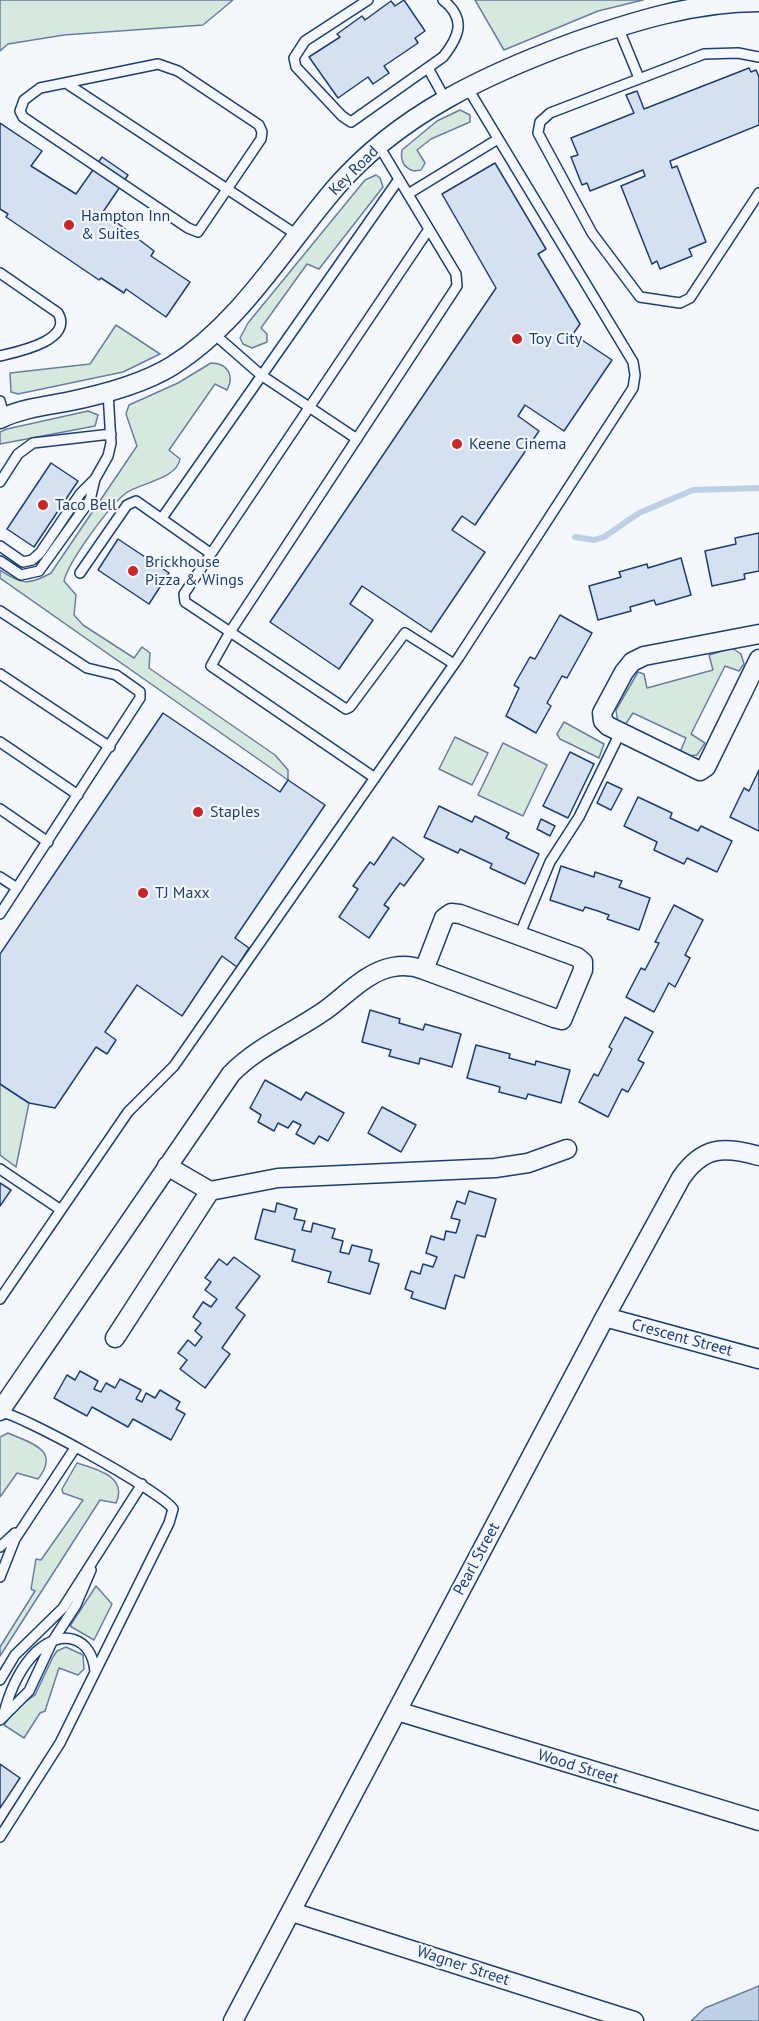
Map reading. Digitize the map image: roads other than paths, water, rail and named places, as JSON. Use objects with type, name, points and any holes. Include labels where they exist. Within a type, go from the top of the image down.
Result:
[{"type":"street","name":"Key Road","points":[[2,412],[108,392],[172,366],[213,333],[246,298],[338,184],[379,146],[466,86],[514,64],[618,27],[682,10],[721,3],[753,1]]},
{"type":"street","points":[[759,634],[644,656],[632,662],[602,713],[603,721],[620,733],[700,771],[706,767],[759,659]]},
{"type":"street","points":[[0,1411],[231,1074],[245,1060],[327,1009],[360,984],[391,967],[413,966],[424,970],[562,1020],[583,970],[583,962],[577,957],[460,914],[451,913],[444,918],[424,970]]},
{"type":"street","points":[[167,1166],[210,1191],[278,1178],[495,1168],[528,1163],[567,1149]]},
{"type":"street","name":"Pearl Street","points":[[233,2021],[605,1317],[691,1164],[708,1152],[725,1149],[759,1156]]},
{"type":"street","points":[[115,1338],[210,1191]]},
{"type":"street","name":"Crescent Street","points":[[605,1317],[759,1359]]},
{"type":"street","name":"Wood Street","points":[[397,1711],[759,1821]]},
{"type":"street","name":"Wagner Street","points":[[292,1911],[634,2021]]},
{"type":"lane","points":[[368,0],[305,41],[294,58],[296,67],[342,116],[351,122],[443,57],[453,44],[459,30],[459,22],[443,0]]},
{"type":"lane","points":[[618,27],[639,78]]},
{"type":"lane","points":[[759,57],[738,53],[704,54],[549,113],[540,122],[538,133],[592,233],[637,296],[680,303],[690,298],[759,193]]},
{"type":"lane","points":[[158,64],[178,71],[259,125],[262,132],[261,139],[228,189],[202,228],[195,232],[23,117],[21,106],[33,92],[66,83],[158,64]]},
{"type":"lane","points":[[428,68],[445,99]]},
{"type":"lane","points":[[66,83],[297,235]]},
{"type":"lane","points":[[0,1299],[128,1112],[174,1066],[375,778],[454,664],[628,397],[635,375],[633,362],[466,86]]},
{"type":"lane","points":[[408,194],[498,139]]},
{"type":"lane","points":[[375,778],[213,669],[212,662],[457,286],[456,274],[379,146]]},
{"type":"lane","points":[[162,518],[399,179]]},
{"type":"lane","points":[[429,229],[184,594],[185,602],[346,709],[350,707],[405,633],[454,664]]},
{"type":"lane","points":[[0,273],[58,313],[61,318],[60,324],[46,342],[0,356]]},
{"type":"lane","points":[[213,333],[261,375],[357,439]]},
{"type":"lane","points":[[0,546],[23,562],[32,560],[40,553],[80,494],[95,479],[108,456],[111,434],[108,392]]},
{"type":"lane","points":[[0,482],[18,454],[33,444],[111,434]]},
{"type":"lane","points":[[0,561],[21,575],[39,571],[90,500],[95,479]]},
{"type":"lane","points":[[80,573],[131,502],[140,503],[210,553]]},
{"type":"lane","points":[[0,612],[87,668],[116,675],[140,692],[138,705],[0,914]]},
{"type":"lane","points":[[0,674],[110,747]]},
{"type":"lane","points":[[519,936],[550,862],[579,817],[620,733]]},
{"type":"lane","points":[[0,742],[78,795]]},
{"type":"lane","points":[[0,809],[48,842]]},
{"type":"lane","points":[[0,877],[17,888]]},
{"type":"lane","points":[[0,1169],[61,1210]]},
{"type":"lane","points":[[0,1411],[142,1484],[169,1503],[173,1515],[54,1754],[0,1837]]},
{"type":"lane","points":[[0,1577],[11,1546],[23,1525],[75,1448]]},
{"type":"lane","points":[[0,1680],[15,1655],[63,1608],[142,1484]]},
{"type":"lane","points":[[0,1547],[23,1525]]},
{"type":"lane","points":[[2,1717],[29,1691],[52,1642],[76,1605],[95,1557]]},
{"type":"lane","points":[[2,1717],[9,1691],[30,1658],[52,1642],[69,1638],[85,1645],[93,1656],[95,1672]]},
{"type":"water","points":[[759,1986],[759,2021],[691,2021],[705,2008]]},
{"type":"waterway","points":[[575,537],[594,540],[604,537],[639,513],[693,490],[759,488]]},
{"type":"place","name":"Hampton Inn & Suites","points":[[69,225]]},
{"type":"place","name":"Toy City","points":[[517,339]]},
{"type":"place","name":"Keene Cinema","points":[[457,444]]},
{"type":"place","name":"Taco Bell","points":[[43,505]]},
{"type":"place","name":"Brickhouse Pizza & Wings","points":[[133,571]]},
{"type":"place","name":"Staples","points":[[198,812]]},
{"type":"place","name":"TJ Maxx","points":[[143,893]]}]
